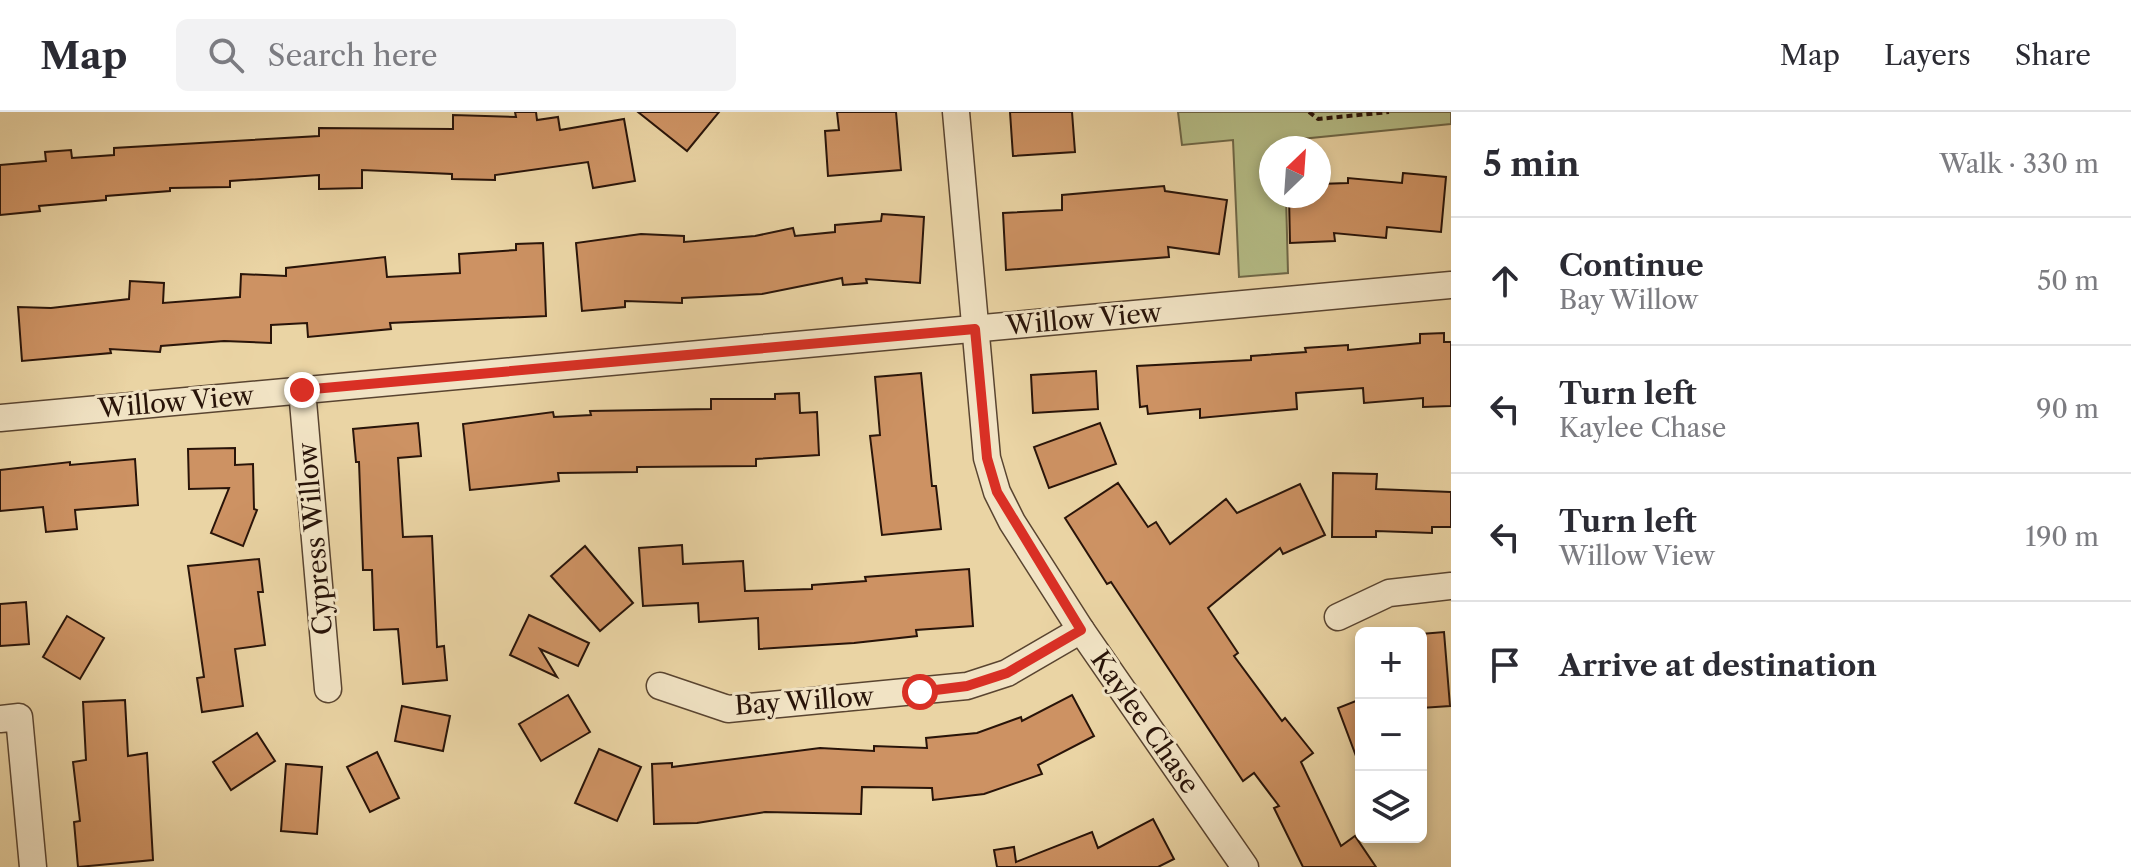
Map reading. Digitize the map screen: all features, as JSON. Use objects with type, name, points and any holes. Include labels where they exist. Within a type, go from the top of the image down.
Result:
[{"type":"street","name":"Kaylee Chase","points":[[956,112],[987,458],[997,492],[1081,630],[1245,867]]},
{"type":"street","name":"Willow View","points":[[0,418],[1451,285]]},
{"type":"street","name":"Cypress Willow","points":[[302,390],[328,689]]},
{"type":"street","points":[[1338,617],[1389,593],[1451,586]]},
{"type":"street","name":"Bay Willow","points":[[660,686],[728,709],[967,686],[1007,673],[1081,630]]},
{"type":"street","points":[[10,718],[33,867]]},
{"type":"path","points":[[1309,112],[1318,119],[1389,112]]},
{"type":"green space","points":[[1178,112],[1451,112],[1451,124],[1331,136],[1259,136],[1259,208],[1286,208],[1288,273],[1239,277],[1233,140],[1182,145]]},
{"type":"building","points":[[515,112],[536,112],[537,120],[558,117],[560,130],[624,119],[635,181],[593,188],[588,162],[495,175],[495,180],[452,179],[452,174],[362,170],[362,188],[319,189],[319,175],[230,181],[230,187],[170,188],[170,191],[106,196],[106,200],[39,206],[40,211],[0,215],[0,165],[46,161],[45,152],[71,150],[72,158],[114,155],[114,148],[319,136],[319,128],[453,129],[453,115],[516,117]]},
{"type":"building","points":[[638,112],[719,112],[687,151]]},
{"type":"building","points":[[837,112],[896,112],[901,170],[828,176],[825,131],[839,130]]},
{"type":"building","points":[[1010,112],[1072,112],[1075,152],[1013,156]]},
{"type":"building","points":[[1403,173],[1446,177],[1441,232],[1387,227],[1386,238],[1334,233],[1335,241],[1290,243],[1289,208],[1331,208],[1331,184],[1348,183],[1348,178],[1402,183]]},
{"type":"building","points":[[1164,186],[1165,191],[1227,200],[1219,254],[1168,247],[1169,257],[1006,270],[1003,213],[1062,210],[1062,195]]},
{"type":"building","points":[[882,214],[924,217],[920,283],[866,279],[867,283],[843,285],[842,278],[762,294],[682,298],[682,303],[625,301],[625,307],[582,311],[576,243],[641,234],[684,236],[684,242],[755,236],[793,228],[795,236],[835,232],[835,225],[881,221]]},
{"type":"building","points":[[543,243],[546,316],[390,323],[391,329],[308,337],[307,323],[271,325],[271,343],[224,341],[161,346],[160,352],[110,349],[111,353],[22,361],[18,307],[51,308],[129,299],[130,281],[164,283],[163,303],[240,297],[241,274],[286,276],[286,268],[385,257],[387,277],[460,273],[459,254],[516,250],[516,244]]},
{"type":"building","points":[[1444,333],[1444,342],[1451,342],[1451,406],[1423,407],[1423,398],[1364,403],[1363,388],[1296,393],[1297,409],[1200,418],[1200,409],[1148,414],[1147,406],[1140,407],[1137,366],[1251,360],[1251,356],[1306,352],[1305,348],[1348,345],[1348,350],[1420,343],[1420,334]]},
{"type":"building","points":[[1096,371],[1098,409],[1033,413],[1031,375]]},
{"type":"building","points":[[921,373],[932,486],[936,486],[941,529],[882,535],[870,436],[880,435],[875,377]]},
{"type":"building","points":[[799,393],[800,413],[817,412],[819,455],[756,459],[756,466],[637,467],[637,472],[558,473],[559,481],[470,490],[463,424],[553,412],[554,417],[591,415],[590,411],[711,409],[711,399],[775,399],[775,394]]},
{"type":"building","points":[[418,423],[421,456],[398,458],[403,537],[432,536],[437,647],[444,646],[447,680],[403,684],[398,629],[374,630],[372,570],[363,570],[359,462],[356,462],[353,429]]},
{"type":"building","points":[[1100,423],[1116,464],[1049,488],[1034,447]]},
{"type":"building","points":[[235,448],[235,465],[253,464],[254,509],[257,510],[243,546],[211,533],[229,488],[189,489],[188,449]]},
{"type":"building","points":[[135,459],[138,505],[75,510],[77,529],[46,532],[43,507],[0,511],[0,470]]},
{"type":"building","points":[[1333,473],[1377,474],[1376,489],[1451,492],[1451,527],[1432,527],[1432,533],[1376,531],[1376,537],[1332,537]]},
{"type":"building","points":[[1118,483],[1148,527],[1156,522],[1170,544],[1226,499],[1237,513],[1300,484],[1325,535],[1283,554],[1280,548],[1208,608],[1238,653],[1234,656],[1282,721],[1285,718],[1313,753],[1301,762],[1341,846],[1355,836],[1355,843],[1360,843],[1376,867],[1303,867],[1274,808],[1279,806],[1254,773],[1243,781],[1065,518]]},
{"type":"building","points":[[682,545],[683,564],[743,561],[745,591],[812,589],[812,585],[866,581],[865,577],[969,569],[973,626],[916,630],[917,636],[854,643],[759,649],[758,618],[699,622],[698,603],[643,606],[639,548]]},
{"type":"building","points":[[585,546],[633,603],[600,631],[551,576]]},
{"type":"building","points":[[259,559],[263,592],[258,592],[265,645],[235,649],[243,706],[202,712],[197,678],[204,677],[188,566]]},
{"type":"building","points":[[26,602],[29,644],[0,646],[0,604]]},
{"type":"building","points":[[529,615],[589,643],[578,666],[540,649],[557,677],[510,655]]},
{"type":"building","points":[[67,616],[104,638],[80,679],[43,657]]},
{"type":"building","points":[[1444,632],[1450,706],[1427,708],[1427,633]]},
{"type":"building","points":[[568,695],[590,732],[541,761],[519,724]]},
{"type":"building","points":[[1072,695],[1094,736],[1038,765],[1042,774],[984,794],[933,800],[932,788],[862,787],[861,814],[765,812],[697,823],[654,824],[652,764],[672,763],[672,767],[820,748],[874,751],[874,746],[927,748],[926,738],[977,733],[1021,717],[1022,721]]},
{"type":"building","points":[[125,700],[128,756],[147,753],[153,860],[78,867],[74,822],[80,821],[73,762],[86,760],[83,702]]},
{"type":"building","points":[[1355,701],[1355,753],[1338,708]]},
{"type":"building","points":[[402,706],[450,716],[443,751],[395,741]]},
{"type":"building","points":[[257,733],[275,761],[231,790],[213,762]]},
{"type":"building","points":[[599,749],[641,767],[617,821],[575,803]]},
{"type":"building","points":[[377,752],[399,798],[370,812],[347,767]]},
{"type":"building","points":[[286,764],[322,767],[317,834],[281,831]]},
{"type":"building","points":[[1153,819],[1174,859],[1158,867],[997,867],[994,850],[1014,847],[1016,862],[1092,832],[1098,848]]},
{"type":"route","points":[[302,390],[975,329],[987,458],[997,492],[1012,522],[1081,630],[1007,673],[967,686],[920,692]]}]
